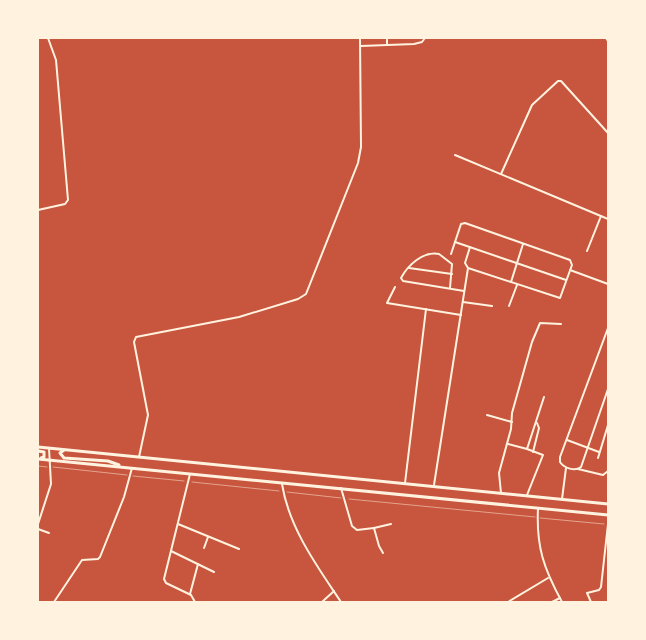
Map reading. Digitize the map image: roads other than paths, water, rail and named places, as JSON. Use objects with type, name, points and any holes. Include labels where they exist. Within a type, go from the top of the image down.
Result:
[{"type":"main road","points":[[38,447],[608,504]]},
{"type":"main road","points":[[69,450],[61,451],[60,456],[108,462],[125,467]]},
{"type":"main road","points":[[38,451],[44,452],[45,455],[38,459]]},
{"type":"main road","points":[[38,459],[608,515]]},
{"type":"street","points":[[38,210],[65,204],[68,200],[56,60],[48,38]]},
{"type":"street","points":[[140,457],[148,415],[134,342],[136,337],[239,316],[298,299],[306,294],[358,163],[361,147],[360,38]]},
{"type":"street","points":[[387,38],[388,45]]},
{"type":"street","points":[[361,46],[419,43],[425,38]]},
{"type":"street","points":[[502,174],[532,105],[558,81],[562,81],[608,133]]},
{"type":"street","points":[[455,155],[608,219]]},
{"type":"street","points":[[587,251],[601,216]]},
{"type":"street","points":[[451,254],[461,224],[465,223],[570,260],[572,263],[559,298],[468,268]]},
{"type":"street","points":[[455,242],[566,280]]},
{"type":"street","points":[[511,282],[523,244]]},
{"type":"street","points":[[434,486],[468,268],[465,263],[470,247]]},
{"type":"street","points":[[450,288],[451,262],[433,253],[424,255],[401,278],[403,281],[464,291]]},
{"type":"street","points":[[409,268],[452,274]]},
{"type":"street","points":[[570,270],[608,284]]},
{"type":"street","points":[[509,306],[518,284]]},
{"type":"street","points":[[395,287],[387,303],[461,315]]},
{"type":"street","points":[[463,302],[492,306]]},
{"type":"street","points":[[405,483],[426,309]]},
{"type":"street","points":[[501,493],[499,473],[508,444],[512,413],[538,325],[543,322],[561,324]]},
{"type":"street","points":[[608,328],[559,461],[566,468],[603,475],[608,471]]},
{"type":"street","points":[[578,469],[581,467],[608,389]]},
{"type":"street","points":[[527,449],[544,397]]},
{"type":"street","points":[[487,415],[512,422]]},
{"type":"street","points":[[533,452],[539,428],[537,423]]},
{"type":"street","points":[[598,458],[608,425]]},
{"type":"street","points":[[567,440],[600,452]]},
{"type":"street","points":[[508,444],[543,455],[526,496]]},
{"type":"street","points":[[38,524],[51,484],[50,448]]},
{"type":"street","points":[[54,602],[82,560],[98,559],[100,556],[132,476],[132,468]]},
{"type":"street","points":[[562,500],[566,468]]},
{"type":"street","points":[[190,474],[164,582],[190,594],[195,602]]},
{"type":"street","points":[[281,482],[293,520],[311,556],[341,602]]},
{"type":"street","points":[[341,488],[354,528],[357,530],[390,524]]},
{"type":"street","points":[[538,508],[540,553],[548,578],[562,602]]},
{"type":"street","points":[[178,524],[239,549]]},
{"type":"street","points":[[591,602],[587,593],[600,589],[604,572],[608,524]]},
{"type":"street","points":[[374,528],[383,553]]},
{"type":"street","points":[[38,529],[49,533]]},
{"type":"street","points":[[204,548],[208,537]]},
{"type":"street","points":[[171,551],[214,572]]},
{"type":"street","points":[[190,594],[198,564]]},
{"type":"street","points":[[604,572],[608,573]]},
{"type":"street","points":[[508,602],[548,578]]},
{"type":"street","points":[[322,602],[334,592]]},
{"type":"street","points":[[552,602],[560,598]]}]
